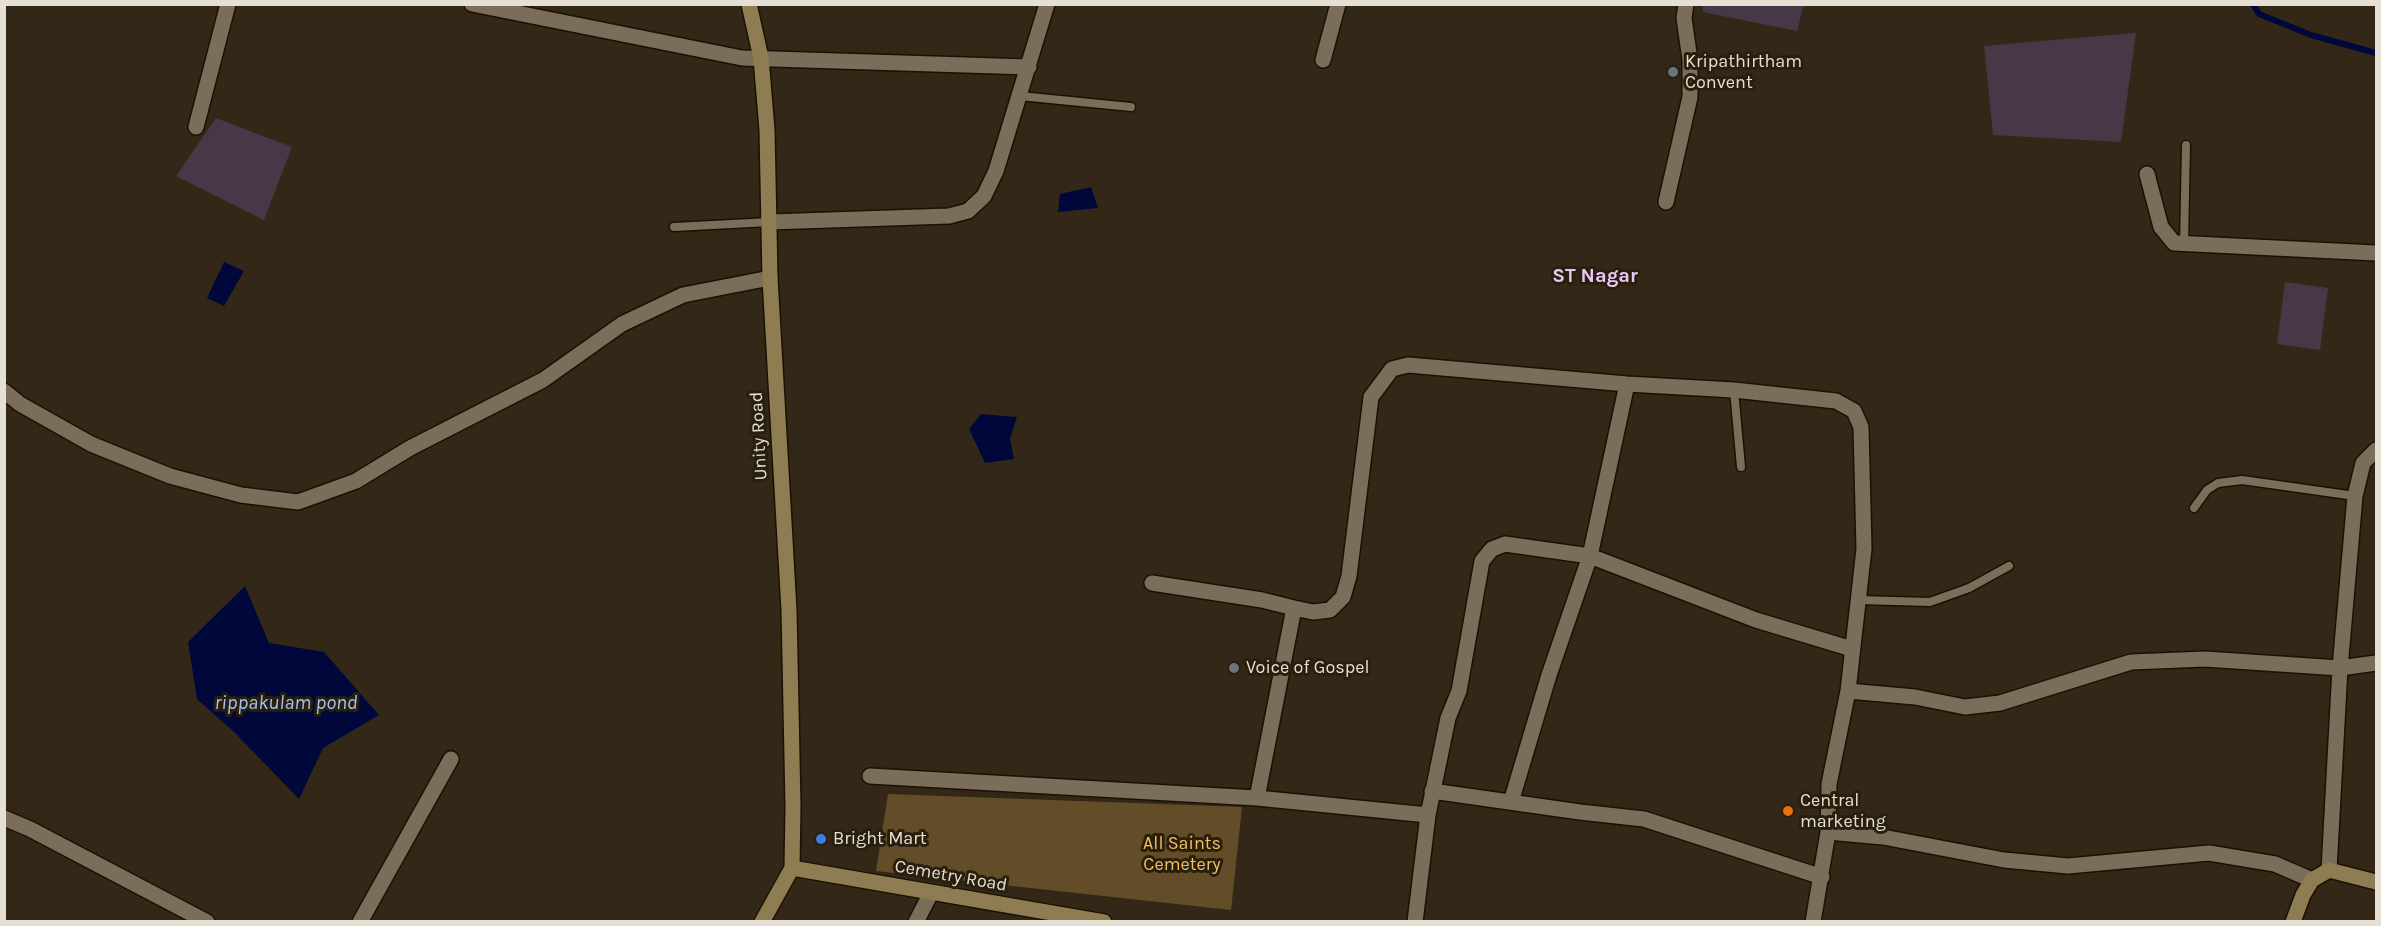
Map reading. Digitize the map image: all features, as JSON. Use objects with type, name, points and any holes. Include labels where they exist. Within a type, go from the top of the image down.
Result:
[{"type":"street","points":[[196,128],[228,4]]},
{"type":"street","points":[[472,4],[742,58],[1029,67]]},
{"type":"street","name":"Unity Road","points":[[749,4],[761,58],[770,222],[770,278],[789,610],[792,868]]},
{"type":"street","points":[[770,222],[949,216],[968,211],[984,196],[996,171],[1047,4]]},
{"type":"street","points":[[1323,60],[1338,4]]},
{"type":"street","points":[[1666,202],[1689,97],[1690,60],[1684,18],[1686,4]]},
{"type":"street","points":[[2147,174],[2162,227],[2174,243],[2376,253]]},
{"type":"street","points":[[4,391],[20,404],[91,444],[170,476],[241,495],[298,502],[356,481],[410,448],[543,380],[622,324],[653,309],[683,295],[770,278]]},
{"type":"street","points":[[1152,583],[1262,600],[1313,612],[1330,610],[1342,597],[1349,576],[1371,397],[1392,369],[1408,365],[1627,384],[1734,390],[1836,401],[1854,411],[1861,427],[1864,549],[1848,691],[1829,784],[1828,832],[1814,921]]},
{"type":"street","points":[[1511,802],[1549,675],[1590,556],[1627,384]]},
{"type":"street","points":[[2330,870],[2340,668],[2355,496],[2363,463],[2376,450]]},
{"type":"street","points":[[1415,921],[1432,791],[1448,718],[1459,691],[1482,561],[1492,549],[1505,544],[1590,556],[1756,620],[1852,649]]},
{"type":"street","points":[[1257,798],[1294,608]]},
{"type":"street","points":[[1848,691],[1915,697],[1965,707],[2000,704],[2131,662],[2205,659],[2340,668],[2376,663]]},
{"type":"street","points":[[360,921],[451,759]]},
{"type":"street","points":[[870,776],[1257,798],[1428,815]]},
{"type":"street","points":[[1432,791],[1644,819],[1822,877]]},
{"type":"street","points":[[4,818],[30,829],[207,921]]},
{"type":"street","points":[[1828,832],[1883,837],[2004,860],[2068,866],[2209,852],[2275,864],[2312,880]]},
{"type":"street","points":[[762,921],[792,868]]},
{"type":"street","name":"Cemetry Road","points":[[792,868],[1104,921]]},
{"type":"street","points":[[2293,921],[2303,895],[2312,880],[2330,870],[2376,882]]},
{"type":"street","points":[[916,921],[931,893]]},
{"type":"lane","points":[[1020,96],[1131,108]]},
{"type":"lane","points":[[2184,244],[2186,145]]},
{"type":"lane","points":[[674,227],[770,222]]},
{"type":"lane","points":[[2376,241],[2376,253]]},
{"type":"lane","points":[[1734,390],[1741,467]]},
{"type":"lane","points":[[2194,508],[2207,490],[2218,483],[2242,480],[2355,496]]},
{"type":"lane","points":[[1859,600],[1930,602],[1969,588],[2009,566]]},
{"type":"green space","name":"All Saints Cemetery","points":[[888,794],[1242,807],[1231,910],[876,871]]},
{"type":"water","points":[[1091,187],[1098,208],[1058,212],[1060,194]]},
{"type":"water","points":[[224,262],[244,271],[224,306],[207,298]]},
{"type":"water","points":[[981,414],[1017,417],[1010,439],[1014,459],[985,463],[969,429]]},
{"type":"water","name":"rippakulam pond","points":[[245,586],[269,643],[324,652],[379,715],[323,748],[299,799],[235,733],[197,699],[188,642]]},
{"type":"building","points":[[1703,4],[1804,4],[1797,31],[1703,12]]},
{"type":"building","points":[[2136,33],[2121,142],[1993,135],[1984,46]]},
{"type":"building","points":[[216,118],[292,147],[264,220],[176,176]]},
{"type":"building","points":[[2285,282],[2328,288],[2320,350],[2277,344]]},
{"type":"waterway","points":[[2253,4],[2259,14],[2311,35],[2376,53]]},
{"type":"place","name":"Kripathirtham Convent","points":[[1673,72]]},
{"type":"place","name":"Voice of Gospel","points":[[1234,668]]},
{"type":"place","name":"Central marketing","points":[[1788,811]]},
{"type":"place","name":"Bright Mart","points":[[821,839]]},
{"type":"district","name":"ST Nagar","points":[[1595,276]]}]
